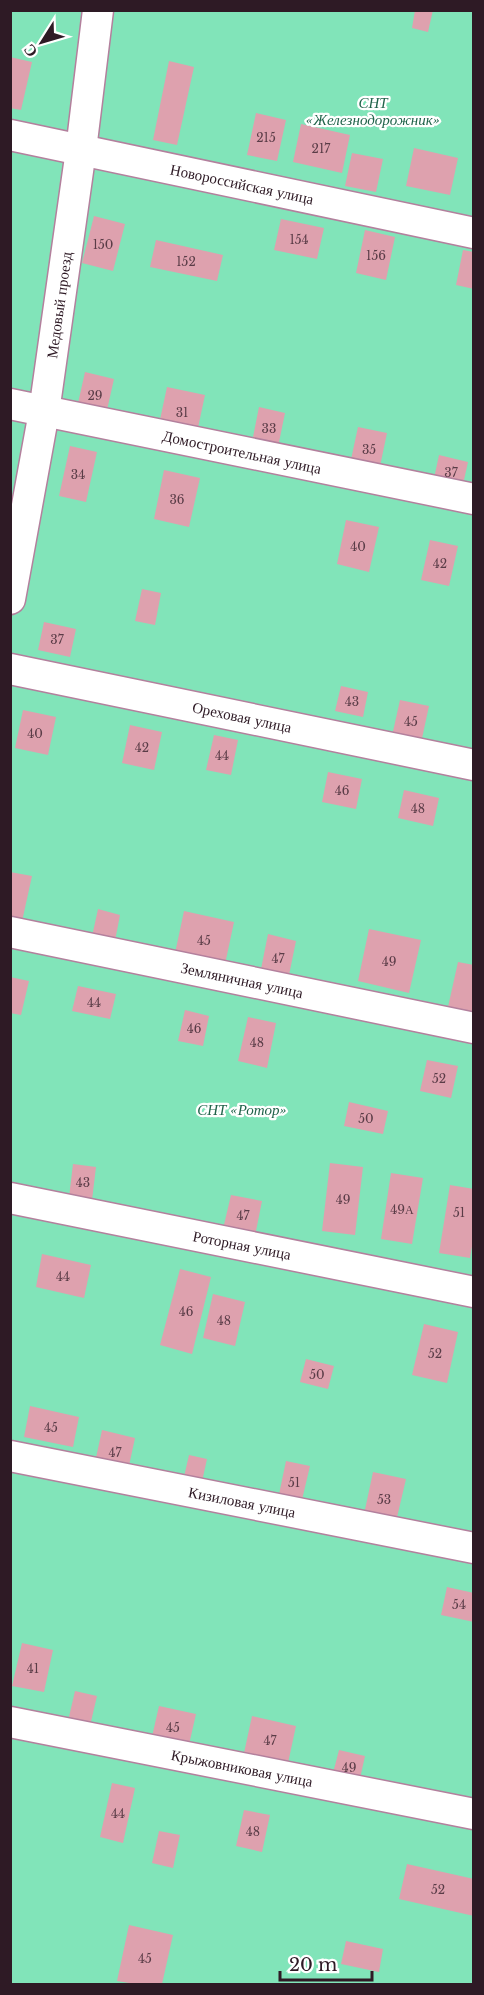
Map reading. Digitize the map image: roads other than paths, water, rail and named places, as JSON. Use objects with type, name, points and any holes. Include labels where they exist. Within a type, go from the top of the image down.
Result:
[{"type":"street","name":"Медовый проезд","points":[[10,599],[44,411],[81,150],[98,10]]},
{"type":"street","name":"Новороссийская улица","points":[[10,135],[474,233]]},
{"type":"street","name":"Домостроительная улица","points":[[10,404],[474,499]]},
{"type":"street","name":"Ореховая улица","points":[[10,669],[474,765]]},
{"type":"street","name":"Земляничная улица","points":[[10,933],[474,1028]]},
{"type":"street","name":"Роторная улица","points":[[10,1198],[474,1292]]},
{"type":"street","name":"Кизиловая улица","points":[[10,1456],[474,1548]]},
{"type":"street","name":"Крыжовниковая улица","points":[[10,1722],[474,1814]]},
{"type":"park label","name":"СНТ «Железнодорожник»","points":[[373,110]]},
{"type":"park label","name":"СНТ «Ротор»","points":[[242,1109]]}]
